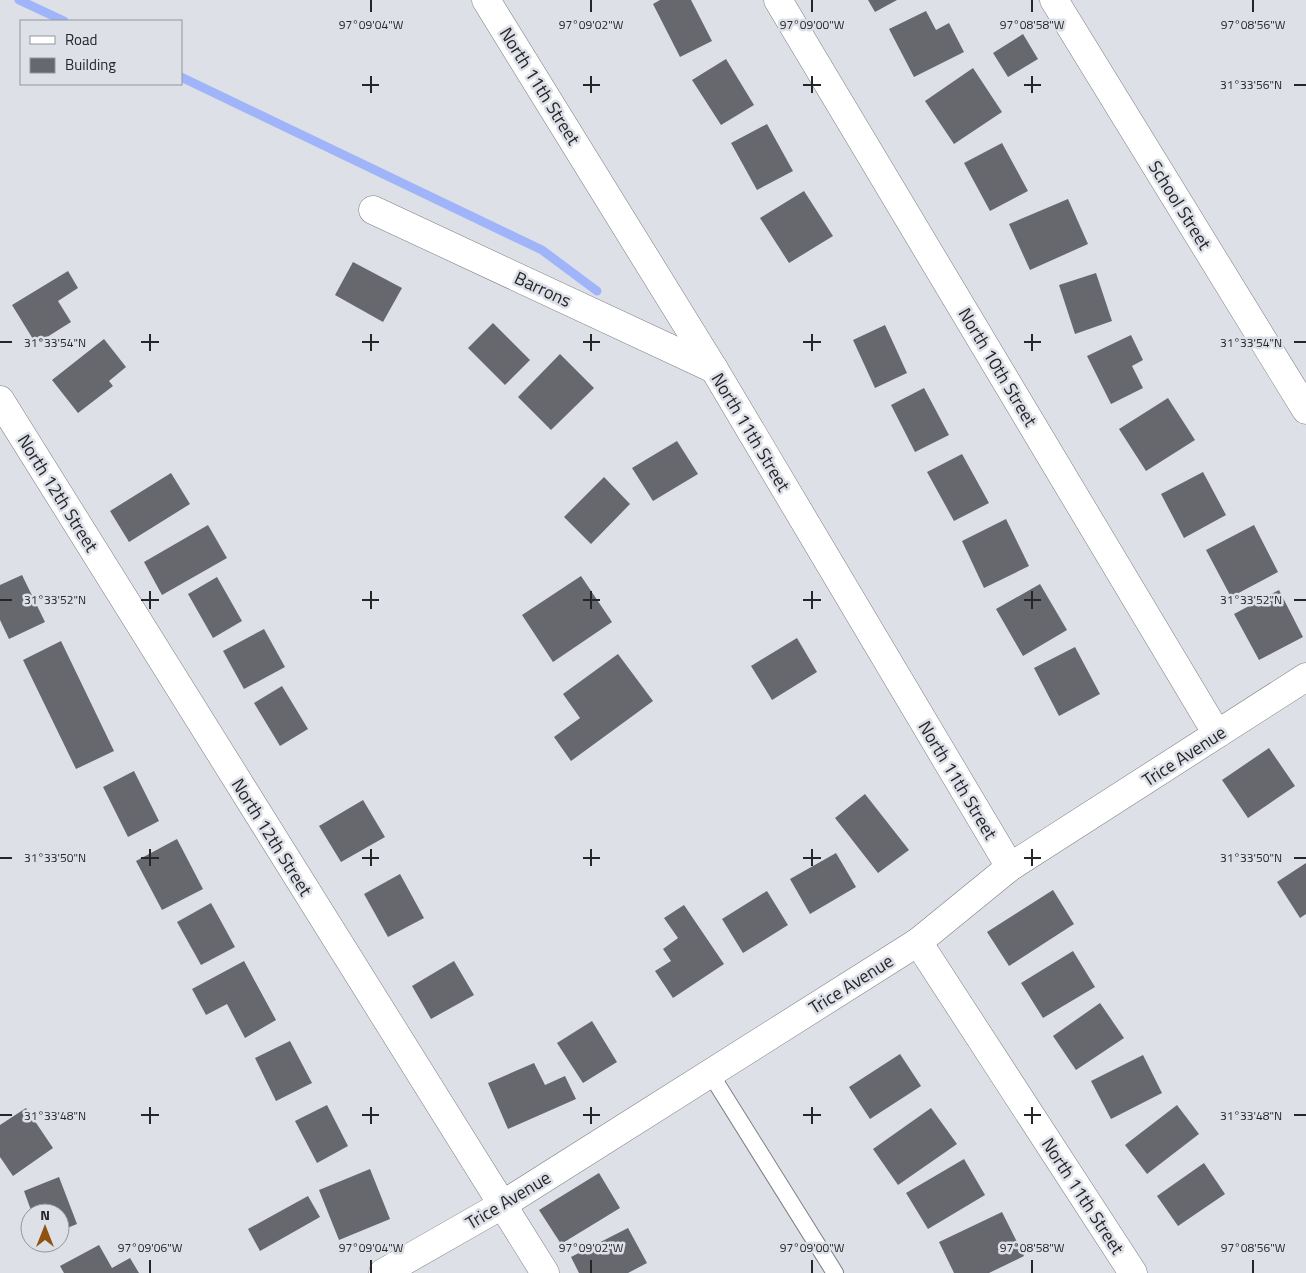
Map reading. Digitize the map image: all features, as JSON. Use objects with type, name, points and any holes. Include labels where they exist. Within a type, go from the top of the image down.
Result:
[{"type":"street","name":"North 11th Street","points":[[486,0],[714,369],[1010,867]]},
{"type":"street","name":"North 10th Street","points":[[778,0],[1217,734]]},
{"type":"street","name":"School Street","points":[[1054,0],[1306,410]]},
{"type":"street","name":"Barrons","points":[[373,210],[714,369]]},
{"type":"street","name":"North 12th Street","points":[[0,400],[545,1273]]},
{"type":"street","name":"Trice Avenue","points":[[382,1273],[502,1205],[918,942],[1010,867],[1306,677]]},
{"type":"street","name":"North 11th Street","points":[[918,942],[1133,1273]]},
{"type":"lane","points":[[710,1073],[835,1273]]},
{"type":"building","points":[[660,0],[691,0],[712,41],[680,57],[653,4]]},
{"type":"building","points":[[868,0],[897,0],[875,12]]},
{"type":"building","points":[[926,11],[936,30],[949,23],[964,52],[914,77],[889,29]]},
{"type":"building","points":[[1023,34],[1038,59],[1008,77],[993,53]]},
{"type":"building","points":[[726,59],[754,105],[721,125],[692,80]]},
{"type":"building","points":[[973,68],[1002,112],[954,144],[925,101]]},
{"type":"building","points":[[767,124],[793,171],[757,190],[731,143]]},
{"type":"building","points":[[1002,143],[1028,191],[990,211],[964,163]]},
{"type":"building","points":[[804,191],[833,236],[789,263],[760,218]]},
{"type":"building","points":[[1068,199],[1088,244],[1030,270],[1009,224]]},
{"type":"building","points":[[353,262],[402,288],[383,322],[335,295]]},
{"type":"building","points":[[68,271],[78,288],[58,301],[71,322],[36,344],[12,305]]},
{"type":"building","points":[[1096,273],[1112,321],[1075,334],[1059,285]]},
{"type":"building","points":[[493,323],[530,360],[505,385],[468,348]]},
{"type":"building","points":[[885,325],[907,373],[875,388],[853,340]]},
{"type":"building","points":[[1131,335],[1143,360],[1132,366],[1143,388],[1111,404],[1087,356]]},
{"type":"building","points":[[104,339],[126,367],[109,381],[113,386],[78,413],[52,380]]},
{"type":"building","points":[[560,354],[594,388],[551,430],[518,397]]},
{"type":"building","points":[[924,388],[949,435],[915,452],[891,405]]},
{"type":"building","points":[[1168,398],[1195,440],[1146,471],[1119,429]]},
{"type":"building","points":[[677,441],[698,474],[653,501],[632,468]]},
{"type":"building","points":[[962,454],[989,503],[954,521],[927,472]]},
{"type":"building","points":[[1203,472],[1226,515],[1184,538],[1161,494]]},
{"type":"building","points":[[171,473],[190,504],[129,542],[110,511]]},
{"type":"building","points":[[604,477],[630,504],[591,544],[564,517]]},
{"type":"building","points":[[1006,519],[1029,566],[984,588],[962,541]]},
{"type":"building","points":[[208,525],[227,558],[162,595],[144,562]]},
{"type":"building","points":[[1254,525],[1278,572],[1231,597],[1206,550]]},
{"type":"building","points":[[22,575],[45,622],[9,639],[0,620],[0,585]]},
{"type":"building","points":[[581,576],[612,622],[553,662],[522,615]]},
{"type":"building","points":[[217,577],[242,621],[213,638],[188,594]]},
{"type":"building","points":[[1040,584],[1067,630],[1023,656],[996,609]]},
{"type":"building","points":[[1279,590],[1303,637],[1259,660],[1234,614]]},
{"type":"building","points":[[264,629],[285,667],[244,689],[223,651]]},
{"type":"building","points":[[797,638],[817,672],[772,700],[751,666]]},
{"type":"building","points":[[61,641],[114,751],[76,769],[23,660]]},
{"type":"building","points":[[1075,647],[1100,694],[1059,716],[1034,668]]},
{"type":"building","points":[[618,654],[653,701],[571,761],[554,737],[580,718],[563,694]]},
{"type":"building","points":[[282,686],[308,729],[280,746],[254,703]]},
{"type":"building","points":[[1269,748],[1295,786],[1248,818],[1222,780]]},
{"type":"building","points":[[134,771],[159,821],[128,837],[103,787]]},
{"type":"building","points":[[865,794],[909,850],[878,873],[835,818]]},
{"type":"building","points":[[363,800],[385,837],[341,862],[319,826]]},
{"type":"building","points":[[177,839],[203,889],[162,910],[136,861]]},
{"type":"building","points":[[836,853],[856,887],[810,914],[790,879]]},
{"type":"building","points":[[1306,863],[1306,914],[1300,918],[1277,882]]},
{"type":"building","points":[[400,874],[424,918],[388,937],[364,894]]},
{"type":"building","points":[[1053,890],[1074,924],[1009,966],[987,932]]},
{"type":"building","points":[[767,891],[788,925],[743,953],[722,919]]},
{"type":"building","points":[[211,903],[235,947],[201,965],[177,922]]},
{"type":"building","points":[[684,905],[724,964],[673,998],[655,971],[671,961],[663,949],[678,938],[664,918]]},
{"type":"building","points":[[1073,951],[1095,987],[1043,1018],[1021,983]]},
{"type":"building","points":[[244,961],[276,1020],[245,1038],[227,1004],[206,1015],[192,989]]},
{"type":"building","points":[[454,961],[474,995],[431,1019],[412,986]]},
{"type":"building","points":[[1100,1003],[1124,1038],[1076,1070],[1053,1036]]},
{"type":"building","points":[[592,1021],[617,1062],[583,1083],[557,1043]]},
{"type":"building","points":[[290,1041],[312,1083],[276,1101],[255,1058]]},
{"type":"building","points":[[900,1054],[921,1086],[870,1119],[849,1087]]},
{"type":"building","points":[[1143,1055],[1162,1093],[1111,1119],[1091,1081]]},
{"type":"building","points":[[534,1063],[545,1085],[565,1076],[576,1099],[508,1129],[488,1083]]},
{"type":"building","points":[[327,1105],[348,1146],[317,1163],[295,1121]]},
{"type":"building","points":[[1177,1105],[1199,1134],[1147,1174],[1125,1145]]},
{"type":"building","points":[[26,1108],[53,1148],[13,1176],[0,1157],[0,1125]]},
{"type":"building","points":[[931,1108],[957,1144],[898,1185],[873,1149]]},
{"type":"building","points":[[964,1159],[985,1195],[928,1229],[906,1193]]},
{"type":"building","points":[[1204,1163],[1225,1194],[1178,1226],[1157,1196]]},
{"type":"building","points":[[370,1169],[390,1219],[339,1240],[319,1190]]},
{"type":"building","points":[[599,1173],[620,1208],[561,1244],[539,1210]]},
{"type":"building","points":[[59,1177],[69,1203],[28,1203],[24,1191]]},
{"type":"building","points":[[308,1196],[320,1217],[260,1251],[248,1229]]},
{"type":"building","points":[[70,1206],[77,1224],[70,1227]]},
{"type":"building","points":[[1002,1212],[1024,1256],[989,1273],[954,1273],[939,1242]]},
{"type":"building","points":[[628,1228],[647,1263],[628,1273],[579,1273],[571,1257]]},
{"type":"building","points":[[99,1245],[112,1268],[130,1258],[139,1273],[64,1273],[60,1266]]},
{"type":"waterway","points":[[19,0],[62,20]]},
{"type":"waterway","points":[[182,77],[542,250],[597,291]]}]
